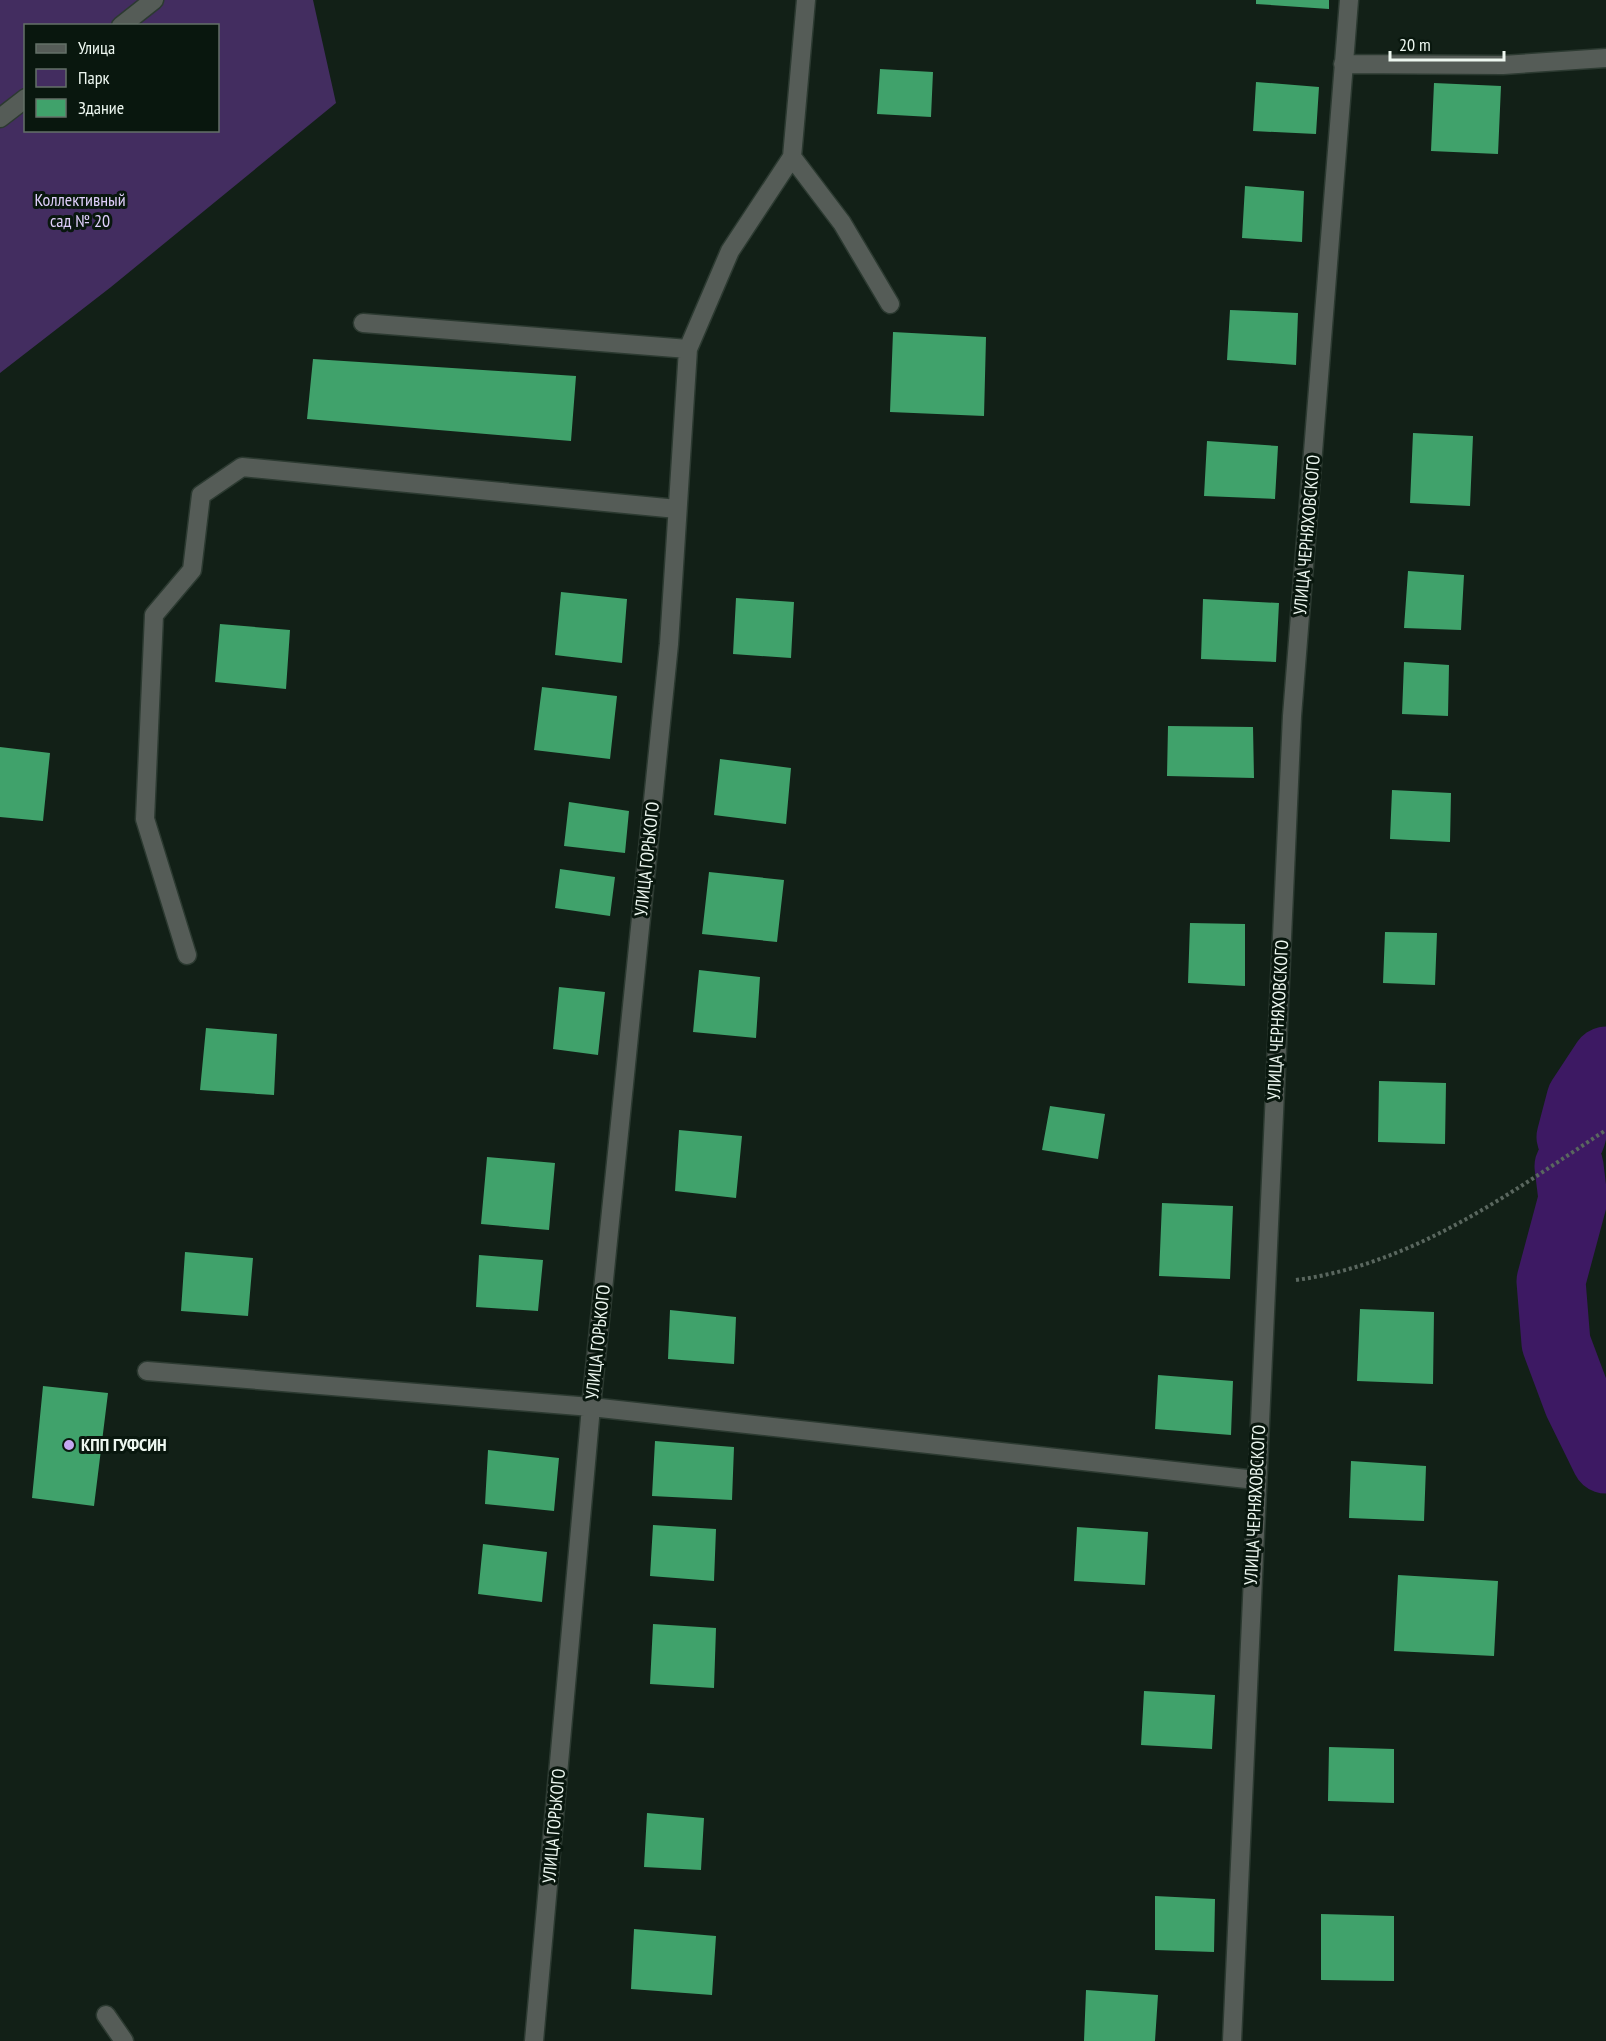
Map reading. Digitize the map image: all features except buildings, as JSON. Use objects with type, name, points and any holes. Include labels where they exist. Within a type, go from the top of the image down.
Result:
[{"type":"street","points":[[124,24],[154,0]]},
{"type":"street","points":[[806,0],[792,157],[842,223],[890,304]]},
{"type":"street","name":"УЛИЦА ЧЕРНЯХОВСКОГО","points":[[1232,2041],[1292,716],[1349,0]]},
{"type":"street","points":[[1343,64],[1492,65],[1606,58]]},
{"type":"street","points":[[0,118],[24,100]]},
{"type":"street","name":"УЛИЦА ГОРЬКОГО","points":[[534,2041],[591,1407],[669,644],[688,349],[730,251],[792,157]]},
{"type":"street","points":[[363,323],[688,349]]},
{"type":"street","points":[[188,955],[145,819],[154,615],[192,570],[201,495],[242,467],[677,509]]},
{"type":"street","points":[[147,1371],[591,1407],[1256,1480]]},
{"type":"street","points":[[106,2015],[124,2041]]},
{"type":"path","points":[[1265,1284],[1358,1268],[1404,1251],[1460,1224],[1606,1130]]},
{"type":"green space","name":"Коллективный сад № 20","points":[[0,0],[313,0],[336,103],[111,287],[0,373]]},
{"type":"waterway","points":[[1571,1137],[1581,1099],[1606,1061]]},
{"type":"waterway","points":[[1569,1166],[1573,1199],[1551,1281],[1556,1343],[1578,1402],[1606,1459]]},
{"type":"place","name":"КПП ГУФСИН","points":[[69,1445]]}]
